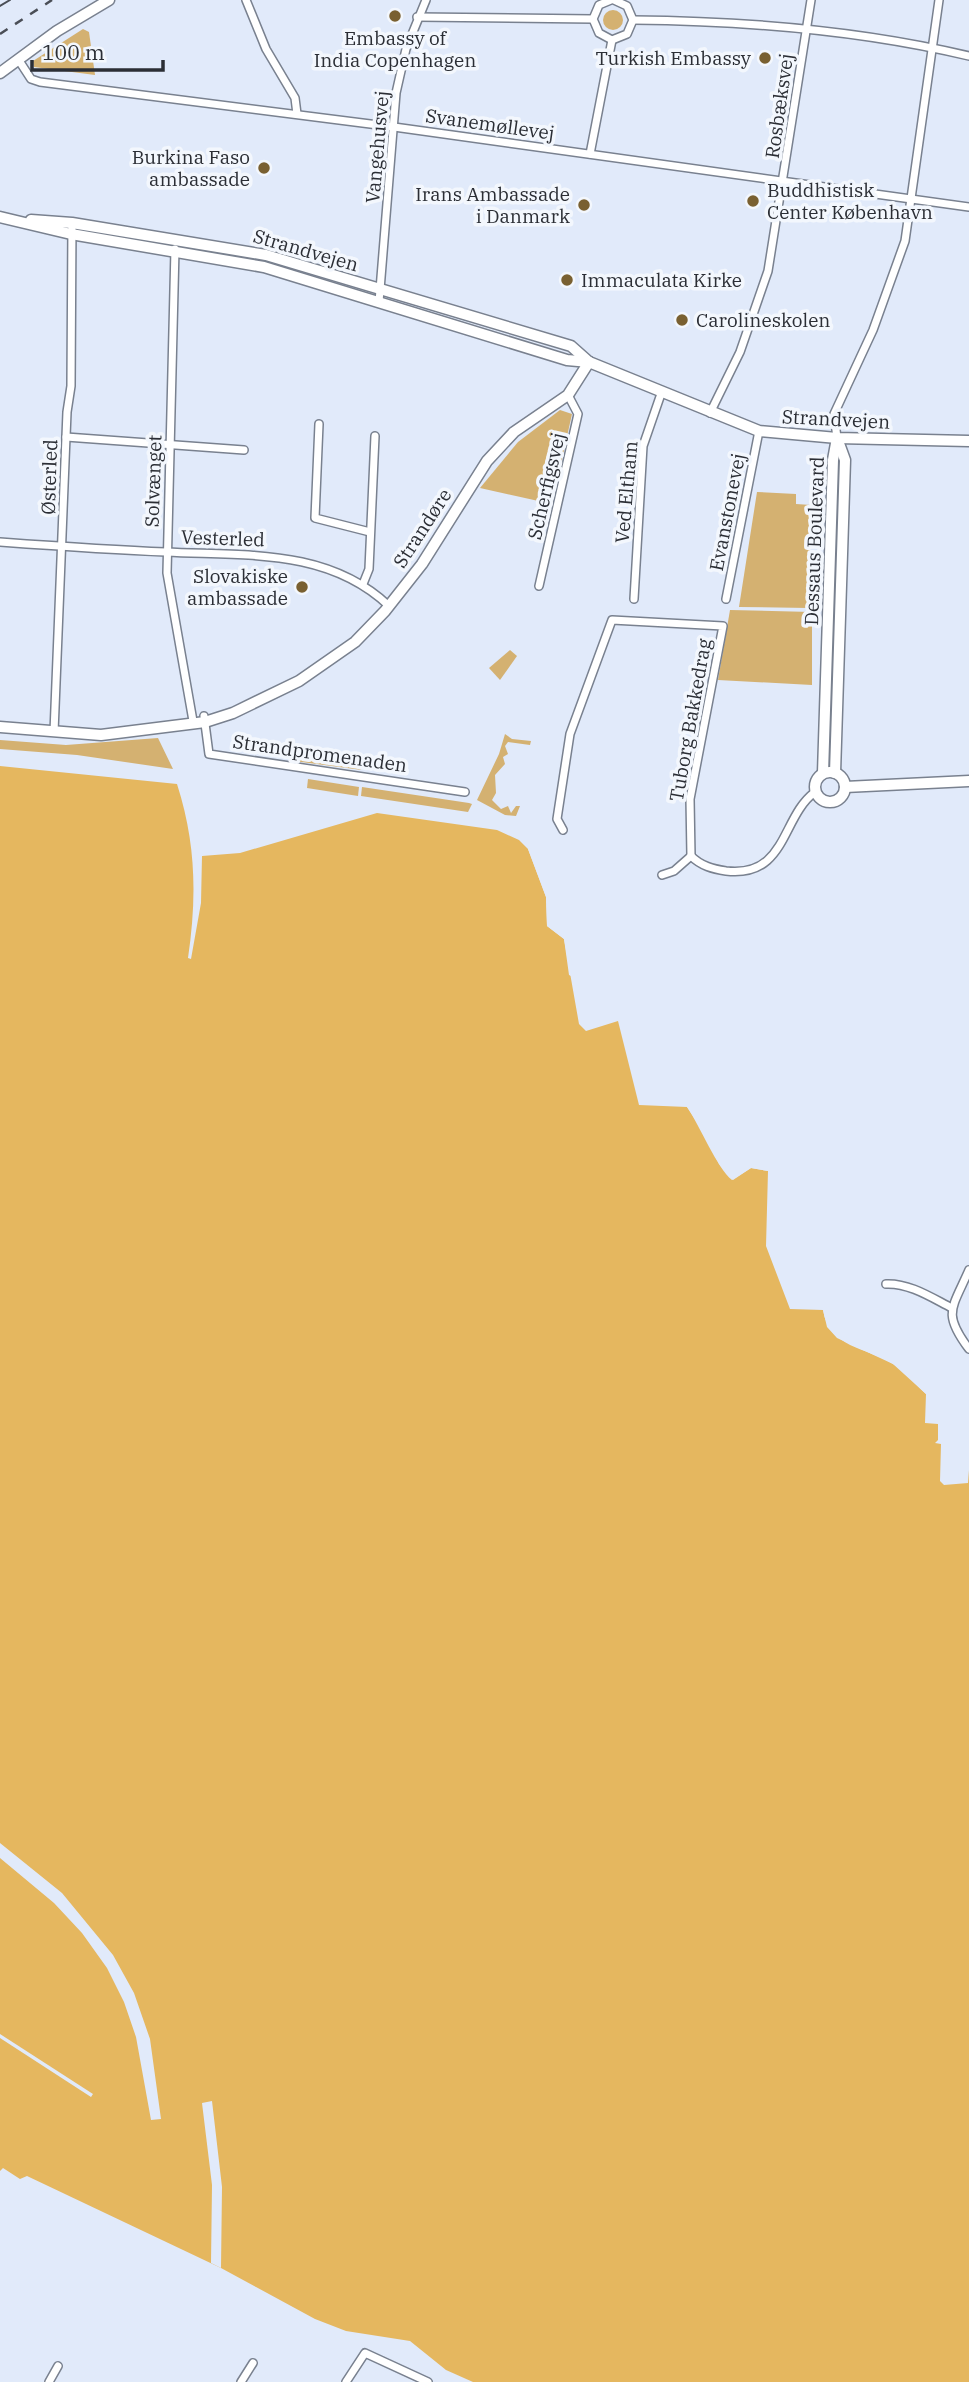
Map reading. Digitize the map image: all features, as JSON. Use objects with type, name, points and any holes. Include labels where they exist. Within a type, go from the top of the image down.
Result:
[{"type":"street","points":[[0,73],[18,58],[109,0]]},
{"type":"street","points":[[246,0],[266,49],[295,98],[297,114]]},
{"type":"street","name":"Vangehusvej","points":[[379,302],[400,73],[417,18],[426,0]]},
{"type":"street","points":[[613,0],[627,6],[633,20],[626,34],[612,40],[598,33],[593,19],[599,5],[613,0]]},
{"type":"street","name":"Rosbæksvej","points":[[710,413],[740,352],[764,286],[784,180],[811,0]]},
{"type":"street","points":[[837,438],[834,414],[873,330],[897,269],[912,197],[939,0]]},
{"type":"street","points":[[417,18],[593,19]]},
{"type":"street","points":[[633,20],[807,30],[932,47],[969,56]]},
{"type":"street","points":[[590,154],[612,40]]},
{"type":"street","name":"Svanemøllevej","points":[[18,58],[31,79],[40,82],[394,127],[969,207]]},
{"type":"street","name":"Strandvejen","points":[[0,217],[71,234],[265,255],[571,346],[589,362]]},
{"type":"street","name":"Strandvejen","points":[[0,217],[72,223],[264,267],[567,360],[589,362],[759,431],[837,438],[969,441]]},
{"type":"street","name":"Østerled","points":[[54,732],[66,436],[71,386],[72,223]]},
{"type":"street","name":"Solvænget","points":[[175,245],[167,552],[169,584],[193,722]]},
{"type":"street","name":"Strandøre","points":[[193,722],[268,696],[327,664],[355,642],[389,606],[422,564],[486,461],[514,432],[568,395],[589,362]]},
{"type":"street","name":"Ved Eltham","points":[[634,599],[643,446],[662,391]]},
{"type":"street","name":"Scherfigsvej","points":[[539,586],[578,414],[568,395]]},
{"type":"street","points":[[319,424],[315,518],[370,532]]},
{"type":"street","name":"Evanstonevej","points":[[726,598],[759,431]]},
{"type":"street","points":[[66,436],[244,450]]},
{"type":"street","points":[[363,584],[369,569],[375,436]]},
{"type":"street","name":"Dessaus Boulevard","points":[[835,773],[845,460],[837,438]]},
{"type":"street","name":"Dessaus Boulevard","points":[[823,773],[833,460],[837,438]]},
{"type":"street","name":"Vesterled","points":[[0,542],[292,559],[338,572],[363,584],[389,606]]},
{"type":"street","name":"Tuborg Bakkedrag","points":[[563,830],[557,819],[570,734],[612,620],[723,626],[690,799],[691,856]]},
{"type":"street","name":"Strandpromenaden","points":[[204,719],[209,754],[465,792]]},
{"type":"street","points":[[0,727],[54,732],[132,733],[193,722]]},
{"type":"street","points":[[662,875],[674,871],[691,856],[710,868],[733,872],[765,861],[779,849],[803,803],[815,792],[816,782],[823,773],[835,773],[842,779],[845,787],[842,796],[833,802],[824,801],[815,792]]},
{"type":"street","points":[[845,787],[969,781]]},
{"type":"street","points":[[969,1270],[952,1308],[953,1327],[969,1349]]},
{"type":"street","points":[[886,1284],[898,1284],[921,1292],[952,1308]]},
{"type":"street","points":[[346,2382],[365,2353],[428,2382]]},
{"type":"street","points":[[241,2382],[253,2363]]},
{"type":"street","points":[[49,2382],[58,2366]]},
{"type":"shaded area","points":[[613,10],[620,13],[623,20],[620,27],[613,30],[606,27],[603,20],[606,13]]},
{"type":"shaded area","points":[[83,29],[89,32],[95,75],[34,67],[33,61]]},
{"type":"shaded area","points":[[560,410],[572,414],[552,504],[480,488],[518,442]]},
{"type":"shaded area","points":[[757,492],[796,494],[796,504],[811,505],[809,608],[739,607]]},
{"type":"shaded area","points":[[730,610],[812,612],[812,685],[718,680]]},
{"type":"shaded area","points":[[510,650],[517,656],[500,680],[489,668]]},
{"type":"shaded area","points":[[505,734],[512,739],[531,741],[530,745],[508,742],[505,746],[508,754],[503,757],[505,764],[495,775],[496,793],[492,800],[501,809],[508,806],[511,813],[516,806],[520,806],[516,816],[505,815],[477,800],[499,754]]},
{"type":"shaded area","points":[[158,738],[173,769],[77,755],[0,749],[0,740],[66,745]]},
{"type":"shaded area","points":[[293,756],[329,759],[362,770],[294,761]]},
{"type":"shaded area","points":[[0,766],[177,784],[188,828],[193,870],[193,913],[188,958],[191,959],[201,903],[202,856],[240,853],[377,813],[497,830],[519,840],[528,849],[546,897],[547,926],[564,939],[579,1024],[586,1031],[618,1021],[639,1105],[687,1107],[720,1166],[732,1180],[751,1168],[768,1171],[766,1246],[790,1309],[823,1310],[827,1323],[841,1339],[893,1364],[926,1394],[925,1423],[938,1424],[938,1440],[935,1443],[941,1444],[940,1481],[944,1485],[968,1483],[969,1470],[969,2382],[473,2382],[446,2370],[410,2341],[346,2331],[315,2319],[221,2268],[27,2176],[20,2179],[3,2168],[0,2171]]},
{"type":"shaded area","points":[[308,779],[359,787],[358,796],[307,788]]},
{"type":"shaded area","points":[[362,787],[472,804],[468,812],[361,796]]},
{"type":"pier","points":[[531,848],[549,896],[550,924],[567,937],[575,978],[569,975],[564,939],[547,926],[546,897],[528,849]]},
{"type":"pier","points":[[687,1107],[691,1107],[707,1131],[722,1162],[733,1176],[751,1164],[767,1167],[768,1171],[751,1168],[733,1180],[719,1164]]},
{"type":"pier","points":[[823,1310],[826,1310],[831,1325],[839,1335],[895,1361],[918,1380],[926,1389],[926,1394],[893,1364],[837,1338],[827,1327]]},
{"type":"pier","points":[[0,1843],[62,1893],[113,1955],[134,1993],[150,2039],[161,2119],[151,2120],[136,2037],[124,2002],[107,1968],[82,1933],[54,1903],[0,1858]]},
{"type":"pier","points":[[0,2034],[93,2094],[91,2097],[0,2038]]},
{"type":"pier","points":[[212,2101],[222,2187],[221,2268],[211,2263],[212,2185],[202,2103]]},
{"type":"tram line","points":[[0,6],[10,0]]},
{"type":"railway","points":[[0,34],[52,0]]},
{"type":"place","name":"Embassy of India Copenhagen","points":[[395,16]]},
{"type":"place","name":"Turkish Embassy","points":[[765,58]]},
{"type":"place","name":"Burkina Faso ambassade","points":[[264,168]]},
{"type":"place","name":"Buddhistisk Center København","points":[[753,201]]},
{"type":"place","name":"Irans Ambassade i Danmark","points":[[584,205]]},
{"type":"place","name":"Immaculata Kirke","points":[[567,280]]},
{"type":"place","name":"Carolineskolen","points":[[682,320]]},
{"type":"place","name":"Slovakiske ambassade","points":[[302,587]]}]
